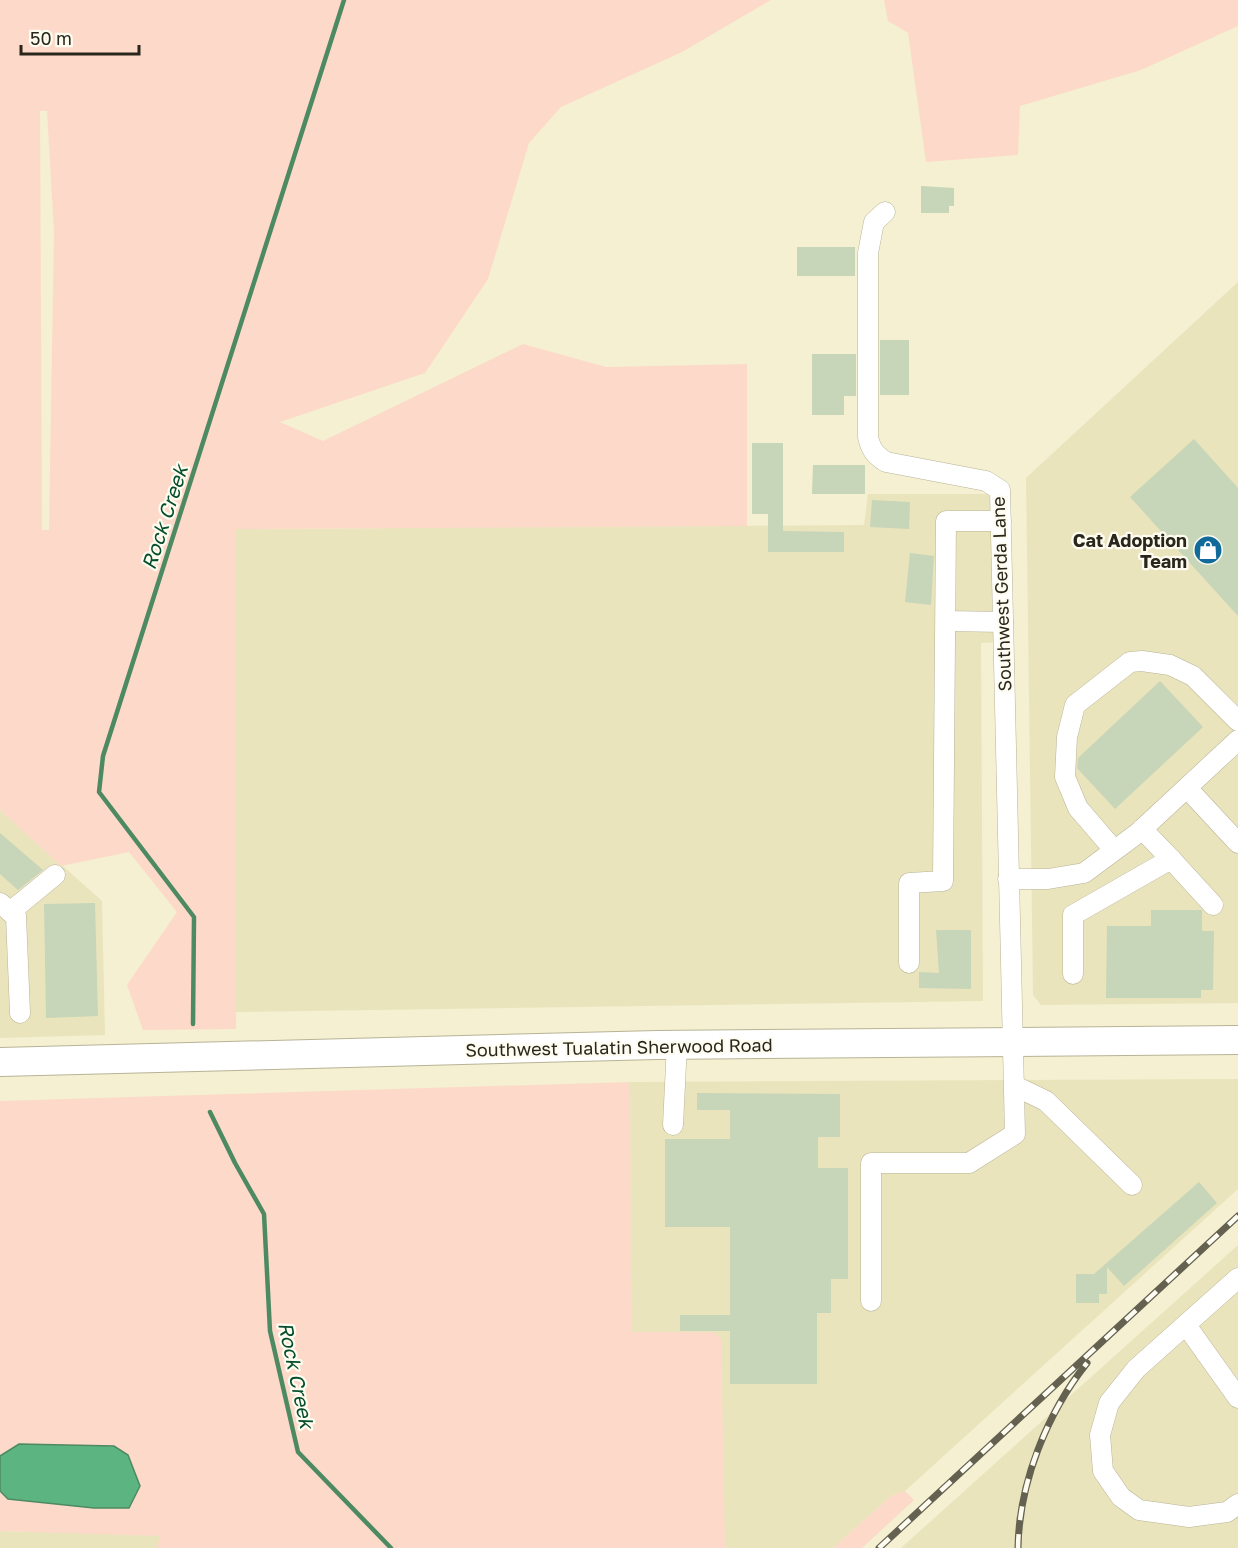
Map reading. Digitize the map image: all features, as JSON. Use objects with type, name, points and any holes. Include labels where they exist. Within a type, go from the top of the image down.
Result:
[{"type":"highway","name":"Southwest Tualatin Sherwood Road","points":[[0,1062],[677,1044],[1238,1040]]},
{"type":"street","name":"Southwest Gerda Lane","points":[[872,1302],[872,1163],[969,1163],[1015,1134],[1000,490],[986,481],[886,462],[870,448],[868,437],[867,269],[874,222],[878,215],[885,212]]},
{"type":"street","points":[[909,963],[909,883],[943,881],[946,521],[1001,521]]},
{"type":"street","points":[[946,621],[1003,622]]},
{"type":"street","points":[[1114,850],[1078,808],[1065,777],[1065,753],[1075,705],[1130,662],[1142,661],[1170,665],[1193,676],[1238,721]]},
{"type":"street","points":[[1008,879],[1048,879],[1084,873],[1142,829],[1238,740]]},
{"type":"street","points":[[1187,788],[1238,843]]},
{"type":"street","points":[[1142,829],[1213,905]]},
{"type":"street","points":[[1073,974],[1072,915],[1171,859]]},
{"type":"street","points":[[20,1012],[16,916],[5,908],[55,875]]},
{"type":"street","points":[[673,1125],[677,1044]]},
{"type":"street","points":[[1015,1086],[1046,1101],[1132,1185]]},
{"type":"street","points":[[1236,1283],[1136,1369],[1109,1403],[1100,1435],[1103,1471],[1121,1497],[1139,1510],[1189,1517],[1227,1512],[1238,1504]]},
{"type":"street","points":[[1186,1325],[1238,1398]]},
{"type":"shaded area","points":[[0,0],[771,0],[682,52],[561,107],[529,143],[488,279],[425,373],[280,422],[323,441],[523,344],[606,367],[747,364],[747,526],[236,529],[236,1029],[143,1030],[127,985],[177,912],[129,852],[61,866],[0,810]],"holes":[[[40,111],[47,111],[54,232],[49,530],[42,530]]]},
{"type":"shaded area","points":[[884,0],[1238,0],[1238,26],[1141,70],[1020,106],[1018,155],[926,162],[908,33],[888,21]]},
{"type":"shaded area","points":[[1238,282],[1238,1003],[1041,1005],[1033,995],[1026,478]]},
{"type":"shaded area","points":[[868,494],[1008,494],[1009,642],[981,643],[983,1001],[236,1012],[236,529],[864,525]]},
{"type":"shaded area","points":[[0,810],[102,901],[105,1035],[0,1038]]},
{"type":"shaded area","points":[[1238,1079],[1238,1189],[905,1491],[891,1496],[833,1548],[725,1548],[714,1332],[631,1333],[630,1082]]},
{"type":"shaded area","points":[[630,1082],[631,1332],[714,1332],[721,1339],[725,1548],[157,1548],[160,1536],[0,1531],[0,1101]]},
{"type":"shaded area","points":[[1238,1245],[1238,1548],[901,1548]]},
{"type":"shaded area","points":[[19,1444],[114,1446],[128,1455],[140,1486],[129,1508],[94,1508],[8,1499],[0,1491],[0,1456]]},
{"type":"shaded area","points":[[905,1491],[914,1500],[862,1548],[833,1548],[891,1496]]},
{"type":"shaded area","points":[[0,1531],[188,1536],[187,1548],[0,1548]]},
{"type":"building","points":[[921,186],[954,188],[954,206],[949,206],[949,213],[921,213]]},
{"type":"building","points":[[797,247],[855,247],[855,276],[797,276]]},
{"type":"building","points":[[880,340],[909,340],[909,395],[880,395]]},
{"type":"building","points":[[812,354],[856,354],[856,396],[844,396],[844,415],[812,415]]},
{"type":"building","name":"Cat Adoption Team","points":[[1194,439],[1238,488],[1238,616],[1130,497]]},
{"type":"building","points":[[752,443],[783,443],[783,531],[844,532],[844,552],[768,552],[768,514],[752,514]]},
{"type":"building","points":[[813,465],[865,465],[865,494],[812,494]]},
{"type":"building","points":[[872,500],[910,502],[909,529],[870,527]]},
{"type":"building","points":[[910,553],[934,556],[931,605],[905,602]]},
{"type":"building","points":[[1160,681],[1203,727],[1115,809],[1077,768],[1078,758]]},
{"type":"building","points":[[0,833],[43,870],[18,890],[0,874]]},
{"type":"building","points":[[95,903],[98,1016],[46,1018],[44,904]]},
{"type":"building","points":[[1151,910],[1202,910],[1202,931],[1214,931],[1213,990],[1201,990],[1201,998],[1106,998],[1107,926],[1151,926]]},
{"type":"building","points":[[936,930],[971,930],[971,989],[919,988],[919,972],[939,973]]},
{"type":"building","points":[[697,1093],[840,1094],[840,1137],[818,1137],[818,1168],[848,1168],[848,1279],[831,1279],[831,1313],[817,1313],[817,1384],[730,1384],[730,1331],[680,1331],[680,1315],[730,1315],[730,1227],[665,1227],[665,1139],[730,1139],[730,1110],[697,1110]]},
{"type":"building","points":[[1199,1182],[1217,1203],[1124,1286],[1107,1267],[1107,1294],[1099,1294],[1099,1303],[1076,1303],[1076,1274],[1094,1274]]},
{"type":"waterway","name":"Rock Creek","points":[[193,1024],[194,917],[99,792],[103,756],[344,0]]},
{"type":"waterway","name":"Rock Creek","points":[[210,1112],[264,1214],[270,1331],[298,1452],[391,1548]]},
{"type":"railway","points":[[879,1548],[1238,1216]]},
{"type":"railway","points":[[1018,1548],[1024,1499],[1038,1450],[1059,1404],[1087,1363]]},
{"type":"place","name":"Cat Adoption Team","points":[[1208,550]]}]
